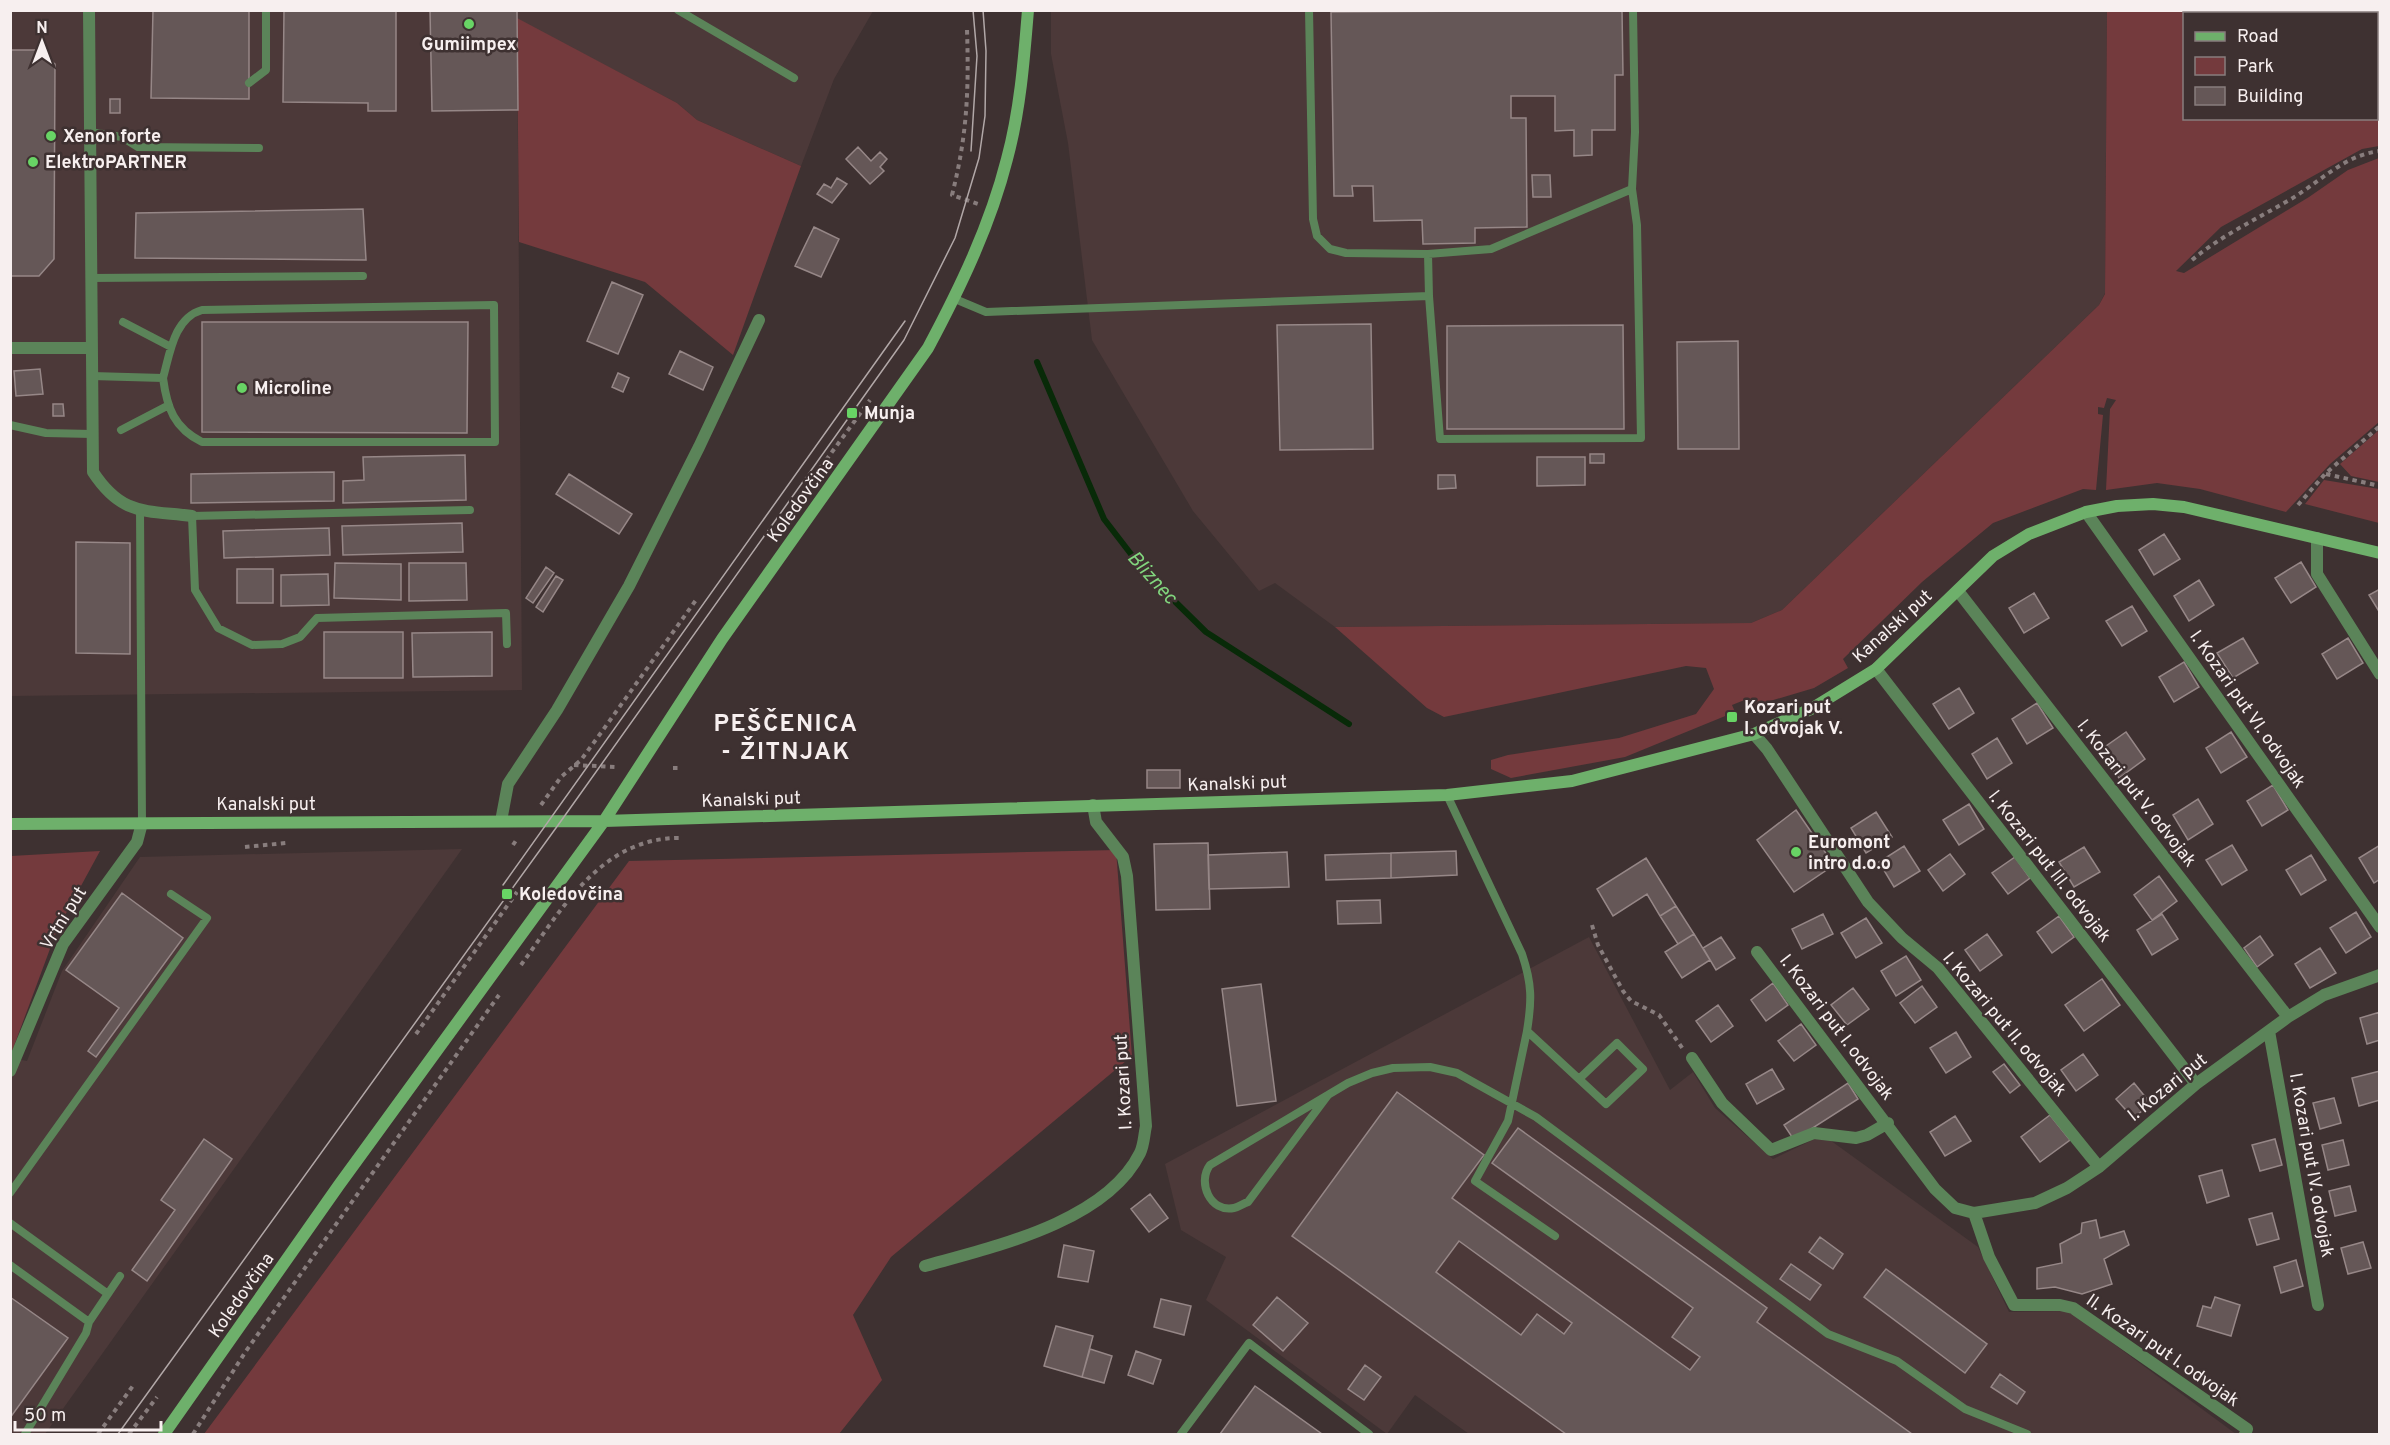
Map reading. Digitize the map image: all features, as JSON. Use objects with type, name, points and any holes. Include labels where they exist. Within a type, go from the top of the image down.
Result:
[{"type":"street","points":[[89,10],[90,348],[93,472],[108,494],[140,510],[192,516]]},
{"type":"street","name":"Koledovčina","points":[[164,1434],[339,1185],[604,821],[722,639],[928,348],[955,299],[984,229],[1008,158],[1024,64],[1028,10]]},
{"type":"street","points":[[501,821],[508,784],[557,710],[629,586],[699,447],[759,320]]},
{"type":"street","points":[[10,348],[90,348]]},
{"type":"street","name":"Kanalski put","points":[[10,824],[604,821],[1447,795],[1572,781],[1754,734],[1810,709],[1876,669],[1993,556],[2029,534],[2086,512],[2126,505],[2153,504],[2184,507],[2379,553]]},
{"type":"street","name":"I. Kozari put VI. odvojak","points":[[2086,512],[2379,927]]},
{"type":"street","points":[[2317,538],[2317,574],[2379,674]]},
{"type":"street","name":"I. Kozari put V. odvojak","points":[[1958,591],[2288,1017]]},
{"type":"street","name":"I. Kozari put III. odvojak","points":[[1876,669],[2196,1084]]},
{"type":"street","name":"I. Kozari put II. odvojak","points":[[1754,734],[1767,749],[1869,902],[1902,938],[1938,968],[2099,1167]]},
{"type":"street","name":"I. Kozari put","points":[[925,1266],[1009,1243],[1070,1215],[1105,1196],[1130,1169],[1141,1151],[1146,1126],[1127,876],[1123,857],[1096,822],[1093,806]]},
{"type":"street","name":"Vrtni put","points":[[10,1071],[63,944],[137,842],[142,823]]},
{"type":"street","name":"I. Kozari put I. odvojak","points":[[1757,952],[1888,1123],[1935,1189],[1955,1208],[1974,1213]]},
{"type":"street","name":"I. Kozari put","points":[[1974,1213],[2034,1203],[2067,1188],[2099,1167],[2196,1084],[2288,1017],[2324,995],[2379,975]]},
{"type":"street","name":"I. Kozari put IV. odvojak","points":[[2269,1031],[2318,1305]]},
{"type":"street","name":"I. Kozari put I. odvojak","points":[[1692,1058],[1722,1103],[1772,1150],[1814,1133],[1856,1138],[1867,1135],[1888,1123]]},
{"type":"street","name":"II. Kozari put I. odvojak","points":[[1974,1213],[1989,1257],[2014,1305],[2060,1305],[2073,1308],[2246,1432]]},
{"type":"lane","points":[[249,83],[266,70],[266,10]]},
{"type":"lane","points":[[678,10],[794,78]]},
{"type":"lane","points":[[1309,10],[1313,219],[1317,236],[1330,249],[1346,253],[1428,254],[1491,249],[1632,189]]},
{"type":"lane","points":[[1428,254],[1428,296],[1440,439],[1641,438],[1637,225],[1632,189],[1635,132],[1633,10]]},
{"type":"lane","points":[[90,132],[122,137],[138,147],[259,148]]},
{"type":"lane","points":[[90,278],[363,276]]},
{"type":"lane","points":[[955,299],[986,312],[1428,296]]},
{"type":"lane","points":[[494,305],[495,442],[202,442],[185,434],[169,405],[163,378],[171,347],[181,324],[190,314],[202,310],[494,305]]},
{"type":"lane","points":[[123,322],[171,347]]},
{"type":"lane","points":[[92,376],[163,378]]},
{"type":"lane","points":[[121,429],[169,405]]},
{"type":"lane","points":[[10,425],[46,433],[92,434]]},
{"type":"lane","points":[[140,510],[142,823]]},
{"type":"lane","points":[[470,510],[192,516],[195,590],[218,628],[252,645],[282,644],[300,637],[317,618],[506,613],[507,644]]},
{"type":"lane","points":[[1447,795],[1522,954],[1530,979],[1531,1001],[1527,1031],[1508,1121],[1475,1181],[1555,1236]]},
{"type":"lane","points":[[10,1193],[207,918],[171,894]]},
{"type":"lane","points":[[1527,1031],[1606,1104],[1643,1069],[1617,1042],[1580,1078]]},
{"type":"lane","points":[[1328,1095],[1248,1202],[1234,1208],[1224,1208],[1213,1202],[1206,1192],[1204,1182],[1205,1171],[1210,1165],[1328,1095],[1372,1073],[1393,1068],[1430,1067],[1457,1073],[1536,1117],[1828,1334],[1897,1361],[1965,1409],[2027,1434]]},
{"type":"lane","points":[[10,1223],[108,1294]]},
{"type":"lane","points":[[10,1265],[89,1322]]},
{"type":"lane","points":[[25,1434],[86,1333],[89,1322],[120,1276]]},
{"type":"lane","points":[[1181,1434],[1249,1343],[1369,1434]]},
{"type":"path","points":[[967,30],[969,98],[963,152],[952,195],[981,205]]},
{"type":"path","points":[[2192,260],[2215,241],[2292,199],[2348,160],[2379,151]]},
{"type":"path","points":[[805,489],[873,395]]},
{"type":"path","points":[[2298,504],[2325,474],[2379,426]]},
{"type":"path","points":[[2325,474],[2379,486]]},
{"type":"path","points":[[541,805],[561,777],[603,730],[696,600]]},
{"type":"path","points":[[574,765],[617,766]]},
{"type":"path","points":[[673,768],[680,768]]},
{"type":"path","points":[[515,973],[582,883],[598,867],[618,853],[644,843],[679,838]]},
{"type":"path","points":[[513,845],[518,839]]},
{"type":"path","points":[[245,847],[286,843]]},
{"type":"path","points":[[416,1034],[517,892]]},
{"type":"path","points":[[1592,925],[1598,945],[1623,991],[1631,1001],[1659,1015],[1692,1058]]},
{"type":"path","points":[[192,1434],[246,1351],[501,992]]},
{"type":"path","points":[[98,1434],[135,1383]]},
{"type":"path","points":[[129,1434],[157,1397]]},
{"type":"shaded area","points":[[10,11],[873,11],[834,79],[801,166],[697,120],[677,103],[517,19],[522,690],[11,696]]},
{"type":"shaded area","points":[[1051,11],[2107,11],[2105,293],[2099,305],[1782,610],[1751,623],[1335,627],[1275,583],[1259,591],[1193,511],[1092,340],[1068,143],[1051,54]]},
{"type":"shaded area","points":[[462,849],[45,1434],[11,1434],[11,1058],[27,1061],[62,971],[140,857]]},
{"type":"shaded area","points":[[1589,937],[1670,1090],[1693,1072],[1715,1108],[1773,1159],[1823,1135],[1978,1247],[2009,1312],[2069,1311],[2236,1434],[1469,1434],[1415,1395],[1387,1434],[1206,1300],[1226,1257],[1181,1230],[1165,1164]]},
{"type":"green space","points":[[2107,11],[2379,11],[2379,146],[2362,149],[2221,227],[2176,271],[2184,273],[2309,197],[2348,170],[2379,158],[2379,422],[2330,464],[2286,512],[2200,489],[2157,483],[2106,490],[2110,409],[2116,400],[2107,398],[2104,408],[2098,407],[2098,414],[2103,415],[2096,490],[2083,489],[1993,523],[1922,582],[1843,659],[1848,668],[1814,688],[1750,707],[1747,699],[1732,705],[1735,712],[1625,757],[1511,778],[1491,769],[1491,760],[1508,755],[1619,738],[1696,714],[1714,689],[1706,668],[1686,666],[1444,717],[1427,708],[1335,627],[1751,623],[1782,610],[2099,305],[2105,294]]},
{"type":"green space","points":[[517,18],[677,103],[697,120],[801,166],[733,355],[645,282],[519,242]]},
{"type":"green space","points":[[2379,430],[2379,482],[2351,476],[2340,464]]},
{"type":"green space","points":[[2324,480],[2379,489],[2379,523],[2305,504]]},
{"type":"green space","points":[[1116,850],[1132,1056],[891,1257],[853,1315],[882,1380],[839,1434],[204,1434],[629,861]]},
{"type":"green space","points":[[100,851],[57,930],[11,1054],[11,856]]},
{"type":"building","points":[[153,10],[249,10],[249,99],[151,98]]},
{"type":"building","points":[[284,10],[396,10],[396,111],[368,111],[368,103],[283,102]]},
{"type":"building","points":[[430,10],[517,10],[518,110],[432,111]]},
{"type":"building","points":[[1622,10],[1623,75],[1615,75],[1615,130],[1592,130],[1592,155],[1574,156],[1574,130],[1555,131],[1555,96],[1511,96],[1511,118],[1526,118],[1527,227],[1475,228],[1475,243],[1423,244],[1422,220],[1374,221],[1373,186],[1352,186],[1353,196],[1334,196],[1331,12]]},
{"type":"building","name":"ElektroPARTNER","points":[[10,50],[38,50],[55,64],[54,259],[39,276],[10,276]]},
{"type":"building","points":[[110,99],[120,99],[120,113],[110,113]]},
{"type":"building","points":[[858,147],[871,161],[880,152],[887,159],[880,167],[884,171],[870,184],[846,159]]},
{"type":"building","points":[[1532,175],[1550,175],[1551,197],[1533,197]]},
{"type":"building","points":[[837,178],[847,184],[832,203],[817,194],[824,184],[831,188]]},
{"type":"building","points":[[363,209],[366,260],[135,258],[136,213]]},
{"type":"building","points":[[814,227],[839,239],[821,277],[795,266]]},
{"type":"building","points":[[612,282],[643,295],[618,354],[587,341]]},
{"type":"building","points":[[202,322],[468,322],[467,433],[202,432]]},
{"type":"building","points":[[1371,324],[1373,449],[1280,450],[1277,325]]},
{"type":"building","points":[[1623,325],[1624,429],[1447,429],[1447,326]]},
{"type":"building","points":[[1738,341],[1739,449],[1678,449],[1677,342]]},
{"type":"building","points":[[680,351],[713,367],[703,390],[669,374]]},
{"type":"building","points":[[40,369],[43,394],[16,396],[14,371]]},
{"type":"building","points":[[618,373],[629,378],[623,392],[612,387]]},
{"type":"building","points":[[53,404],[63,404],[64,416],[53,416]]},
{"type":"building","points":[[1590,454],[1604,454],[1604,463],[1590,463]]},
{"type":"building","points":[[465,455],[466,500],[343,503],[343,481],[364,480],[363,457]]},
{"type":"building","points":[[1537,457],[1585,457],[1585,485],[1537,486]]},
{"type":"building","points":[[334,472],[334,501],[191,503],[191,474]]},
{"type":"building","points":[[569,474],[632,514],[619,534],[556,494]]},
{"type":"building","points":[[1438,475],[1455,475],[1456,488],[1438,489]]},
{"type":"building","points":[[462,523],[463,552],[343,555],[342,526]]},
{"type":"building","points":[[329,528],[330,555],[224,558],[223,531]]},
{"type":"building","points":[[2164,534],[2180,559],[2154,575],[2139,550]]},
{"type":"building","points":[[76,542],[130,543],[130,654],[76,653]]},
{"type":"building","points":[[2301,562],[2316,587],[2291,603],[2275,578]]},
{"type":"building","points":[[335,563],[401,564],[401,600],[334,598]]},
{"type":"building","points":[[409,563],[466,563],[467,600],[409,601]]},
{"type":"building","points":[[546,567],[554,573],[533,603],[526,598]]},
{"type":"building","points":[[237,569],[273,569],[273,603],[237,603]]},
{"type":"building","points":[[328,574],[329,605],[281,606],[281,575]]},
{"type":"building","points":[[556,576],[563,580],[543,612],[536,607]]},
{"type":"building","points":[[2199,580],[2214,605],[2189,621],[2174,596]]},
{"type":"building","points":[[2380,589],[2380,613],[2369,595]]},
{"type":"building","points":[[2034,593],[2049,618],[2024,633],[2009,608]]},
{"type":"building","points":[[2132,606],[2147,631],[2122,646],[2106,621]]},
{"type":"building","points":[[324,632],[403,632],[403,678],[324,678]]},
{"type":"building","points":[[492,632],[492,676],[413,677],[412,633]]},
{"type":"building","points":[[2243,638],[2258,663],[2233,678],[2217,653]]},
{"type":"building","points":[[2348,638],[2363,663],[2337,679],[2322,654]]},
{"type":"building","points":[[2184,662],[2199,687],[2174,702],[2159,677]]},
{"type":"building","points":[[1959,688],[1974,713],[1949,729],[1933,704]]},
{"type":"building","points":[[2037,703],[2053,728],[2027,744],[2012,719]]},
{"type":"building","points":[[2126,732],[2145,759],[2119,778],[2099,751]]},
{"type":"building","points":[[2231,732],[2247,757],[2221,773],[2206,748]]},
{"type":"building","points":[[1997,738],[2012,763],[1987,779],[1972,754]]},
{"type":"building","points":[[1147,770],[1180,770],[1180,788],[1147,788]]},
{"type":"building","points":[[2273,785],[2288,810],[2262,826],[2247,801]]},
{"type":"building","points":[[2198,799],[2213,824],[2188,840],[2173,815]]},
{"type":"building","points":[[1969,804],[1984,829],[1959,845],[1943,820]]},
{"type":"building","name":"Euromont intro d.o.o","points":[[1796,810],[1834,865],[1794,892],[1757,840]]},
{"type":"building","points":[[1876,812],[1892,837],[1866,853],[1851,828]]},
{"type":"building","points":[[1208,843],[1210,909],[1156,910],[1154,844]]},
{"type":"building","points":[[2232,845],[2247,870],[2222,885],[2206,860]]},
{"type":"building","points":[[2380,845],[2380,879],[2374,883],[2359,858]]},
{"type":"building","points":[[1904,846],[1920,871],[1894,887],[1879,862]]},
{"type":"building","points":[[2084,847],[2100,872],[2074,887],[2059,862]]},
{"type":"building","points":[[1456,851],[1457,875],[1391,878],[1391,853]]},
{"type":"building","points":[[1287,852],[1289,887],[1209,889],[1208,855]]},
{"type":"building","points":[[1391,853],[1391,878],[1326,880],[1325,855]]},
{"type":"building","points":[[1950,854],[1965,874],[1943,891],[1928,870]]},
{"type":"building","points":[[2311,855],[2326,880],[2301,895],[2286,870]]},
{"type":"building","points":[[2015,857],[2030,878],[2008,894],[1992,873]]},
{"type":"building","points":[[1646,858],[1676,906],[1660,916],[1647,894],[1613,916],[1597,889]]},
{"type":"building","points":[[2159,876],[2177,901],[2152,920],[2134,895]]},
{"type":"building","points":[[122,893],[183,938],[96,1057],[88,1051],[119,1008],[66,970]]},
{"type":"building","points":[[1380,900],[1381,923],[1338,924],[1337,901]]},
{"type":"building","points":[[1676,906],[1694,934],[1678,944],[1660,916]]},
{"type":"building","points":[[2356,912],[2371,937],[2346,953],[2330,928]]},
{"type":"building","points":[[1823,914],[1833,934],[1802,949],[1792,929]]},
{"type":"building","points":[[2162,914],[2178,939],[2152,955],[2137,930]]},
{"type":"building","points":[[2059,916],[2074,937],[2052,953],[2037,932]]},
{"type":"building","points":[[1866,918],[1882,943],[1856,958],[1841,933]]},
{"type":"building","points":[[1694,934],[1710,960],[1682,978],[1665,952]]},
{"type":"building","points":[[1987,934],[2002,955],[1980,971],[1965,950]]},
{"type":"building","points":[[2260,936],[2273,955],[2257,967],[2244,948]]},
{"type":"building","points":[[1721,937],[1735,958],[1716,970],[1703,948]]},
{"type":"building","points":[[2320,948],[2336,973],[2310,988],[2295,964]]},
{"type":"building","points":[[1906,956],[1921,980],[1896,996],[1881,971]]},
{"type":"building","points":[[2102,979],[2120,1005],[2084,1031],[2065,1005]]},
{"type":"building","points":[[1773,983],[1788,1005],[1766,1021],[1751,1000]]},
{"type":"building","points":[[1261,984],[1276,1101],[1237,1106],[1222,989]]},
{"type":"building","points":[[1922,986],[1937,1007],[1915,1023],[1900,1003]]},
{"type":"building","points":[[1853,988],[1869,1009],[1847,1025],[1831,1005]]},
{"type":"building","points":[[1718,1005],[1733,1026],[1711,1042],[1696,1021]]},
{"type":"building","points":[[2380,1012],[2380,1040],[2367,1044],[2360,1018]]},
{"type":"building","points":[[1801,1024],[1816,1045],[1794,1061],[1778,1041]]},
{"type":"building","points":[[1956,1032],[1971,1057],[1946,1073],[1930,1048]]},
{"type":"building","points":[[2083,1054],[2098,1075],[2076,1091],[2061,1070]]},
{"type":"building","points":[[2004,1064],[2020,1085],[2010,1093],[1993,1072]]},
{"type":"building","points":[[1772,1069],[1784,1089],[1757,1104],[1746,1084]]},
{"type":"building","points":[[2380,1071],[2380,1100],[2359,1106],[2352,1078]]},
{"type":"building","points":[[1848,1083],[1858,1099],[1794,1140],[1784,1125]]},
{"type":"building","points":[[2134,1083],[2151,1104],[2133,1118],[2116,1099]]},
{"type":"building","points":[[1397,1092],[1484,1155],[1452,1198],[1690,1370],[1700,1357],[1672,1337],[1693,1308],[1492,1163],[1518,1128],[1767,1308],[1757,1322],[1912,1434],[1566,1434],[1292,1236]],"holes":[[[1459,1241],[1572,1323],[1564,1334],[1537,1314],[1521,1335],[1436,1272]]]},
{"type":"building","points":[[2334,1098],[2341,1123],[2320,1129],[2313,1103]]},
{"type":"building","points":[[2050,1115],[2070,1140],[2040,1162],[2021,1137]]},
{"type":"building","points":[[1955,1116],[1971,1141],[1945,1156],[1930,1132]]},
{"type":"building","points":[[204,1139],[232,1159],[147,1281],[132,1270],[175,1210],[161,1200]]},
{"type":"building","points":[[2275,1139],[2282,1165],[2260,1171],[2252,1145]]},
{"type":"building","points":[[2343,1140],[2349,1165],[2328,1170],[2322,1145]]},
{"type":"building","points":[[2222,1170],[2229,1196],[2207,1203],[2199,1176]]},
{"type":"building","points":[[2350,1186],[2356,1211],[2335,1216],[2329,1191]]},
{"type":"building","points":[[1150,1194],[1168,1218],[1149,1232],[1131,1209]]},
{"type":"building","points":[[2272,1213],[2279,1239],[2257,1245],[2249,1219]]},
{"type":"building","points":[[2096,1220],[2100,1238],[2124,1231],[2129,1245],[2104,1259],[2112,1284],[2082,1294],[2055,1287],[2037,1289],[2037,1268],[2062,1263],[2060,1244],[2081,1233],[2082,1223]]},
{"type":"building","points":[[1820,1237],[1843,1254],[1833,1269],[1809,1252]]},
{"type":"building","points":[[2363,1242],[2371,1268],[2348,1274],[2341,1248]]},
{"type":"building","points":[[1064,1245],[1094,1251],[1088,1282],[1058,1277]]},
{"type":"building","points":[[2296,1260],[2303,1286],[2281,1293],[2274,1267]]},
{"type":"building","points":[[1791,1264],[1821,1285],[1810,1300],[1780,1279]]},
{"type":"building","points":[[1886,1269],[1987,1344],[1965,1373],[1864,1297]]},
{"type":"building","points":[[10,1297],[68,1338],[10,1418]]},
{"type":"building","points":[[1277,1297],[1308,1323],[1283,1351],[1253,1325]]},
{"type":"building","points":[[2215,1297],[2240,1305],[2231,1336],[2197,1326],[2203,1306],[2211,1308]]},
{"type":"building","points":[[1161,1299],[1191,1306],[1184,1335],[1154,1327]]},
{"type":"building","points":[[1056,1326],[1093,1336],[1082,1377],[1044,1366]]},
{"type":"building","points":[[1090,1349],[1112,1356],[1104,1383],[1082,1377]]},
{"type":"building","points":[[1136,1351],[1161,1360],[1153,1384],[1128,1375]]},
{"type":"building","points":[[1365,1365],[1381,1377],[1364,1400],[1348,1389]]},
{"type":"building","points":[[2000,1374],[2025,1392],[2017,1404],[1991,1387]]},
{"type":"building","points":[[1255,1386],[1322,1434],[1220,1434]]},
{"type":"waterway","name":"Bliznec","points":[[1037,362],[1104,519],[1144,571],[1206,632],[1349,724]]},
{"type":"tram line","points":[[971,151],[977,56],[973,10]]},
{"type":"tram line","points":[[118,1434],[561,821],[904,340],[955,238],[979,158],[985,116],[986,51],[983,10]]},
{"type":"tram line","points":[[503,885],[905,321]]},
{"type":"place","name":"Gumiimpex","points":[[469,24]]},
{"type":"place","name":"Xenon forte","points":[[51,136]]},
{"type":"place","name":"ElektroPARTNER","points":[[33,162]]},
{"type":"place","name":"Microline","points":[[242,388]]},
{"type":"place","name":"Munja","points":[[852,413]]},
{"type":"place","name":"Kozari put I. odvojak V.","points":[[1732,717]]},
{"type":"place","name":"Euromont intro d.o.o","points":[[1796,852]]},
{"type":"place","name":"Koledovčina","points":[[507,894]]},
{"type":"district","name":"PEŠČENICA - ŽITNJAK","points":[[786,737]]}]
